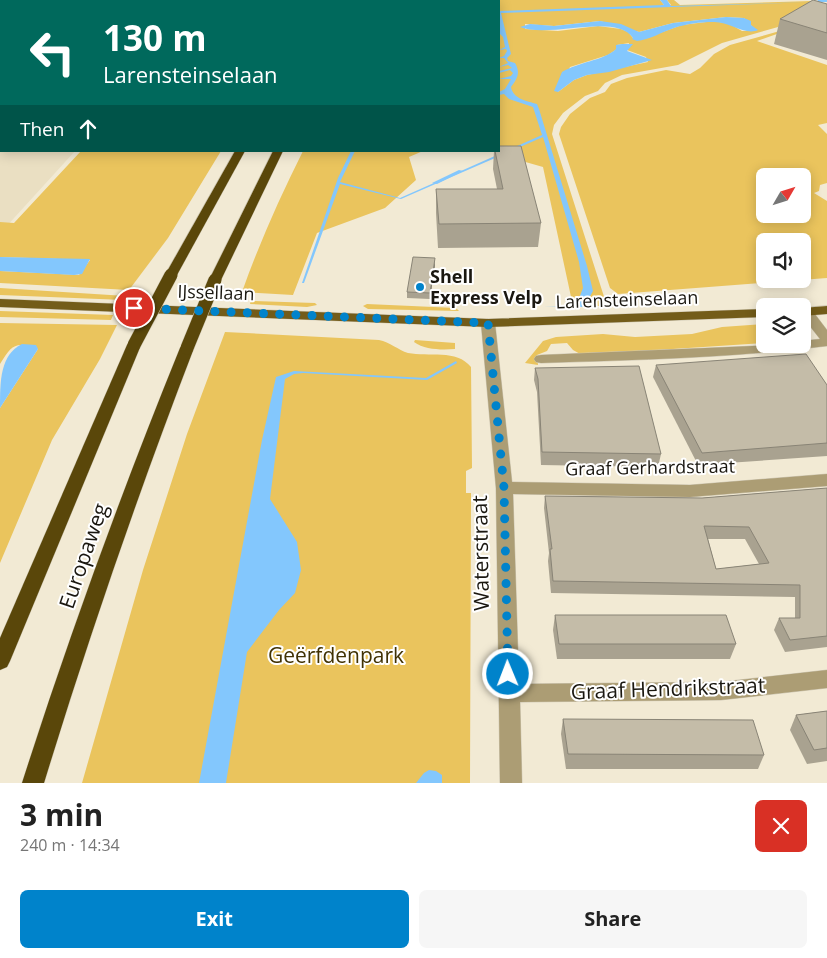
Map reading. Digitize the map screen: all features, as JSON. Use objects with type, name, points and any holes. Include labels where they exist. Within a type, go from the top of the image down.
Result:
[{"type":"highway","name":"Europaweg","points":[[0,661],[134,345],[239,152]]},
{"type":"highway","name":"Europaweg","points":[[33,783],[61,693],[134,483],[215,280],[277,152]]},
{"type":"main road","name":"IJssellaan","points":[[0,304],[281,315]]},
{"type":"main road","points":[[811,311],[827,310]]},
{"type":"main road","name":"Larensteinselaan","points":[[281,315],[488,323],[756,313]]},
{"type":"street","points":[[541,360],[680,355],[788,348],[827,341],[811,321]]},
{"type":"street","name":"Waterstraat","points":[[488,323],[504,488],[511,783]]},
{"type":"street","name":"Graaf Gerhardstraat","points":[[504,488],[690,491],[827,480]]},
{"type":"street","name":"Graaf Hendrikstraat","points":[[508,693],[721,691],[827,680]]},
{"type":"shaded area","points":[[0,152],[74,152],[4,229],[0,229]]},
{"type":"green space","points":[[500,0],[660,0],[664,5],[671,5],[667,0],[674,0],[680,5],[812,1],[778,27],[722,43],[678,65],[622,75],[605,83],[598,91],[585,96],[563,113],[554,125],[552,134],[607,306],[573,306],[543,167],[501,155]],"holes":[[[726,17],[744,18],[754,31],[742,31],[730,24],[714,21],[682,25],[640,40],[633,38],[628,32],[621,29],[598,26],[558,31],[525,29],[525,24],[554,26],[600,21],[639,32],[673,23]],[[629,43],[627,50],[646,57],[648,62],[587,75],[574,80],[558,92],[570,67],[608,55],[617,49],[617,45]]]},
{"type":"green space","points":[[808,23],[757,41],[827,65],[827,123],[818,125],[827,134],[827,183],[820,185],[819,191],[814,193],[827,201],[827,278],[811,279],[811,233],[756,233],[756,283],[618,294],[610,288],[559,134],[561,127],[570,114],[590,98],[605,92],[611,84],[627,78],[666,70],[690,74],[700,68],[714,54],[730,45]]},
{"type":"green space","points":[[80,152],[220,152],[168,238],[129,290],[0,283],[0,271],[79,275],[90,260],[0,257],[0,222],[14,223]]},
{"type":"green space","points":[[303,152],[421,152],[409,157],[416,180],[385,208],[317,233],[293,295],[242,292],[255,256]]},
{"type":"green space","points":[[0,288],[126,296],[124,300],[0,295]]},
{"type":"green space","points":[[251,301],[315,303],[317,305],[307,307],[250,304]]},
{"type":"green space","points":[[367,304],[456,308],[459,311],[368,309],[363,306]]},
{"type":"green space","points":[[0,311],[113,315],[111,320],[0,317]]},
{"type":"green space","points":[[0,323],[117,325],[100,359],[52,440],[0,563],[0,408],[38,349],[24,345],[15,346],[0,364]]},
{"type":"green space","points":[[756,325],[756,344],[582,355],[573,350],[567,343],[551,344],[547,351],[537,355],[538,365],[525,363],[543,341],[556,337],[603,334],[635,337],[692,334],[722,327]]},
{"type":"green space","name":"Geërfdenpark","points":[[225,332],[379,340],[408,353],[458,358],[465,361],[471,367],[472,468],[466,471],[466,493],[471,493],[470,783],[82,783],[143,570],[187,434]]},
{"type":"green space","points":[[415,340],[455,343],[455,349],[428,348],[418,345],[414,342]]},
{"type":"water","points":[[660,0],[667,0],[671,6],[813,2],[501,13],[511,54],[507,58],[508,61],[515,63],[518,70],[516,79],[511,87],[512,91],[517,97],[537,104],[587,266],[593,291],[584,307],[544,306],[576,306],[583,288],[579,262],[543,137],[401,199],[340,184],[304,283],[302,283],[338,178],[351,152],[355,152],[340,182],[400,198],[542,135],[533,107],[509,99],[504,94],[500,95],[500,92],[505,89],[511,79],[500,79],[511,76],[513,73],[510,70],[500,73],[500,71],[512,68],[508,65],[500,67],[508,63],[504,58],[500,58],[507,51],[506,49],[500,50],[505,47],[503,37],[500,34],[500,11],[664,5]]},
{"type":"water","points":[[726,17],[744,18],[751,21],[751,25],[758,30],[748,31],[719,22],[703,22],[688,24],[651,38],[637,41],[624,31],[612,27],[597,26],[533,30],[520,27],[530,24],[554,26],[600,21],[621,24],[639,32],[673,23]]},
{"type":"water","points":[[633,44],[627,51],[652,60],[609,72],[587,75],[574,80],[558,92],[554,91],[562,72],[611,53],[616,49],[616,45]]},
{"type":"water","points":[[0,257],[90,259],[82,274],[74,275],[0,271]]},
{"type":"water","points":[[22,344],[36,345],[38,349],[0,408],[0,388],[5,362],[9,355]]},
{"type":"water","points":[[456,361],[457,363],[427,380],[303,373],[294,374],[285,379],[270,499],[297,542],[301,570],[295,593],[279,610],[247,652],[226,783],[199,783],[262,440],[276,377],[294,371],[426,378]]},
{"type":"water","points":[[429,770],[436,771],[442,775],[442,783],[416,783],[424,773]]},
{"type":"building","points":[[813,0],[827,4],[827,33],[780,19]]},
{"type":"building","points":[[500,146],[521,146],[541,223],[439,224],[436,189],[503,189],[495,152],[500,152]]},
{"type":"building","points":[[413,257],[435,258],[430,293],[407,292]]},
{"type":"building","points":[[806,354],[827,385],[827,443],[702,453],[656,365]]},
{"type":"building","points":[[639,366],[661,454],[542,452],[538,379],[535,368]]},
{"type":"building","points":[[827,488],[827,636],[790,640],[779,618],[800,618],[800,585],[553,581],[550,549],[552,549],[545,496],[702,498]],"holes":[[[704,526],[749,527],[769,563],[716,569]]]},
{"type":"building","points":[[555,615],[726,615],[736,644],[559,644]]},
{"type":"building","points":[[827,711],[827,748],[814,750],[796,715]]},
{"type":"building","points":[[563,719],[753,720],[764,755],[568,754]]},
{"type":"waterway","points":[[818,1],[827,1]]},
{"type":"waterway","points":[[435,183],[461,171]]},
{"type":"place","name":"Shell Express Velp","points":[[420,287]]},
{"type":"route","points":[[134,308],[488,323],[504,488],[508,674]]}]
